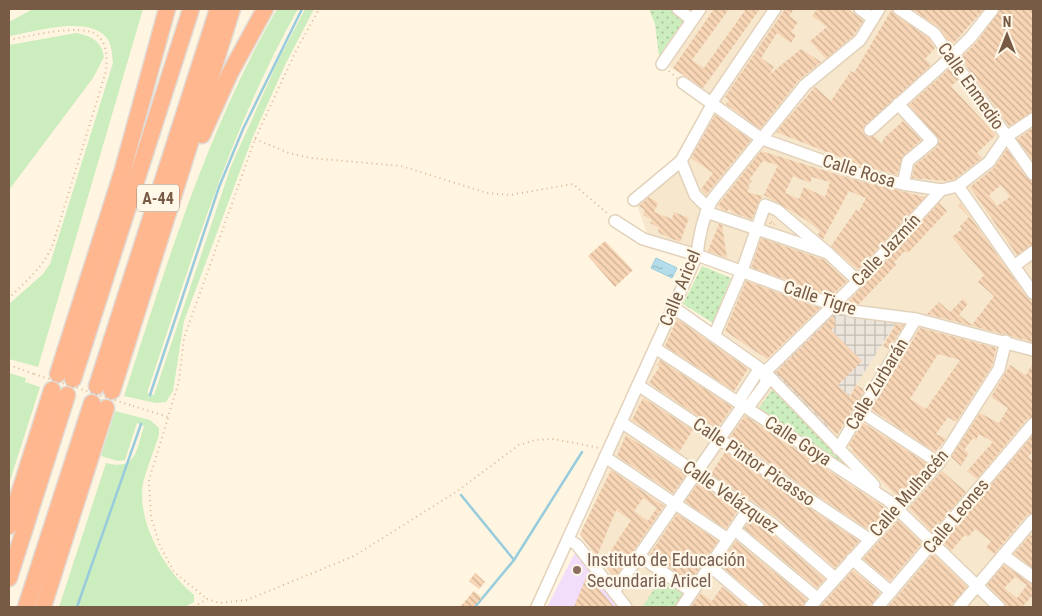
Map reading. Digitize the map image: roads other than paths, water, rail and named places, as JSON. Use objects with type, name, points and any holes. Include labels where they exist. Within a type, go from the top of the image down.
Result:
[{"type":"highway","points":[[122,174],[167,9]]},
{"type":"highway","points":[[122,174],[129,160],[178,9]]},
{"type":"highway","name":"A-44","points":[[122,174],[65,376],[191,9]]},
{"type":"highway","name":"A-44","points":[[153,263],[104,389],[218,9]]},
{"type":"highway","points":[[153,263],[157,242],[232,9]]},
{"type":"highway","points":[[153,263],[210,116],[230,73],[265,9]]},
{"type":"highway","points":[[9,526],[60,393],[9,578]]},
{"type":"highway","points":[[26,607],[99,406],[43,607]]},
{"type":"street","points":[[678,9],[692,20]]},
{"type":"street","points":[[662,64],[700,9]]},
{"type":"street","points":[[634,200],[681,161],[712,104],[775,9]]},
{"type":"street","points":[[860,9],[876,14]]},
{"type":"street","name":"Calle Enmedio","points":[[899,9],[934,33],[1033,174]]},
{"type":"street","points":[[870,130],[952,57],[971,38],[993,9]]},
{"type":"street","name":"Calle Aricel","points":[[537,607],[697,255],[705,208],[806,85],[860,40],[876,14]]},
{"type":"street","name":"Calle Rosa","points":[[683,83],[762,140],[857,173],[903,184],[941,190],[958,186]]},
{"type":"street","points":[[898,104],[932,141],[908,161],[903,184]]},
{"type":"street","points":[[1033,119],[1006,137],[989,162],[958,186],[1033,293]]},
{"type":"street","points":[[681,161],[695,195],[705,208],[828,253]]},
{"type":"street","name":"Calle Jazmín","points":[[765,372],[858,281],[941,190]]},
{"type":"street","points":[[714,336],[742,272],[765,205],[777,210],[858,281]]},
{"type":"street","name":"Calle Tigre","points":[[615,220],[643,239],[697,255],[833,305],[854,311],[916,319],[1033,350]]},
{"type":"street","points":[[1014,266],[1033,252]]},
{"type":"street","points":[[673,306],[765,372],[893,505]]},
{"type":"street","name":"Calle Zurbarán","points":[[838,449],[916,319]]},
{"type":"street","name":"Calle Mulhacén","points":[[810,607],[869,539],[893,505],[940,463],[999,369],[1006,342]]},
{"type":"street","name":"Calle Goya","points":[[656,348],[893,505],[999,607]]},
{"type":"street","points":[[614,592],[641,557],[743,405],[749,406],[766,383],[765,372]]},
{"type":"street","name":"Calle Pintor Picasso","points":[[638,386],[869,539]]},
{"type":"street","points":[[861,412],[940,463]]},
{"type":"street","name":"Calle Velázquez","points":[[621,422],[771,523],[835,578]]},
{"type":"street","name":"Calle Leones","points":[[878,607],[1033,424]]},
{"type":"street","points":[[607,453],[676,505],[731,534],[817,598]]},
{"type":"street","points":[[682,607],[749,508]]},
{"type":"street","points":[[959,607],[1033,520]]},
{"type":"street","points":[[568,539],[577,545],[626,607]]},
{"type":"street","points":[[1003,555],[1033,577]]},
{"type":"street","points":[[641,557],[692,592]]},
{"type":"street","points":[[852,558],[891,592]]},
{"type":"street","points":[[710,566],[758,607]]},
{"type":"water","points":[[656,258],[677,268],[672,278],[651,268]]},
{"type":"waterway","points":[[150,395],[219,187],[243,129],[302,9]]},
{"type":"waterway","points":[[77,607],[141,424]]},
{"type":"waterway","points":[[475,607],[514,560],[582,452]]},
{"type":"waterway","points":[[461,495],[514,560]]},
{"type":"place","name":"Instituto de Educación Secundaria Aricel","points":[[577,570]]}]
